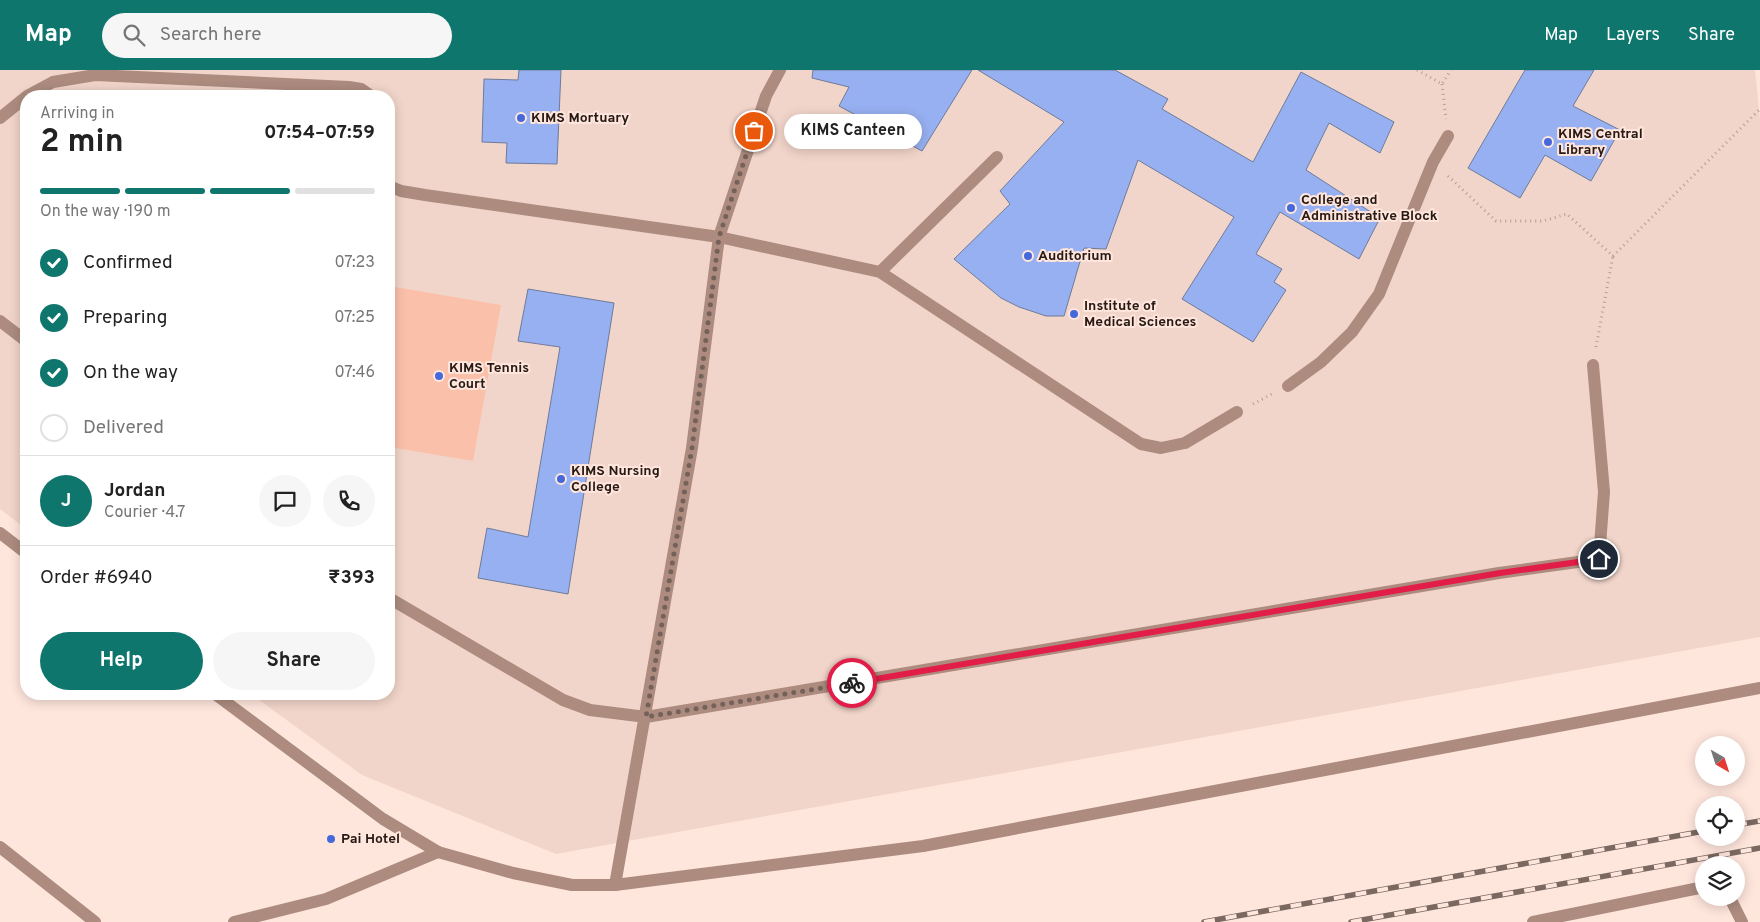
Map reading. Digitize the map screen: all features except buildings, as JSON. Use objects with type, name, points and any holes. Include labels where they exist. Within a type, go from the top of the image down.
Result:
[{"type":"street","points":[[274,70],[274,83]]},
{"type":"street","points":[[615,885],[692,448],[719,237],[766,96],[780,70]]},
{"type":"street","points":[[38,90],[53,82],[72,77],[95,75],[349,87],[362,90]]},
{"type":"street","points":[[0,118],[20,102]]},
{"type":"street","points":[[1288,386],[1320,362],[1352,332],[1379,294],[1433,162],[1448,136]]},
{"type":"street","points":[[880,272],[998,157]]},
{"type":"street","points":[[395,188],[425,195],[719,237],[880,272],[1142,444],[1161,448],[1185,443],[1237,412]]},
{"type":"street","points":[[0,321],[20,336]]},
{"type":"street","points":[[395,602],[563,700],[590,710],[646,717],[1490,574],[1599,559],[1604,492],[1593,365]]},
{"type":"street","points":[[0,533],[20,548]]},
{"type":"street","points":[[223,700],[383,819],[438,852],[572,885],[615,885],[922,846],[1760,688]]},
{"type":"street","points":[[0,847],[95,922]]},
{"type":"street","points":[[234,922],[326,899],[438,852]]},
{"type":"street","points":[[1533,922],[1695,889]]},
{"type":"street","points":[[1734,906],[1742,922]]},
{"type":"path","points":[[1417,70],[1442,84]]},
{"type":"path","points":[[1448,136],[1442,84],[1451,70]]},
{"type":"path","points":[[1593,365],[1613,256],[1760,109]]},
{"type":"path","points":[[1433,162],[1496,221],[1543,221],[1567,214],[1613,256]]},
{"type":"path","points":[[1237,412],[1288,386]]},
{"type":"shaded area","name":"Institute of Medical Sciences","points":[[0,70],[1755,70],[1760,119],[1760,637],[556,854],[362,775],[259,700],[395,700],[395,90],[20,90],[20,524],[0,509]]},
{"type":"shaded area","name":"KIMS Tennis Court","points":[[395,287],[501,305],[473,461],[395,448]]},
{"type":"railway","points":[[1745,824],[1760,821]]},
{"type":"railway","points":[[1204,922],[1695,833]]},
{"type":"railway","points":[[1351,922],[1760,848]]},
{"type":"way so far","points":[[754,131],[719,237],[692,448],[646,717],[852,683]]},
{"type":"place","name":"KIMS Mortuary","points":[[521,118]]},
{"type":"place","name":"KIMS Canteen","points":[[754,131]]},
{"type":"place","name":"KIMS Central Library","points":[[1548,142]]},
{"type":"place","name":"College and Administrative Block","points":[[1291,208]]},
{"type":"place","name":"Auditorium","points":[[1028,256]]},
{"type":"place","name":"Institute of Medical Sciences","points":[[1074,314]]},
{"type":"place","name":"KIMS Tennis Court","points":[[439,376]]},
{"type":"place","name":"KIMS Nursing College","points":[[561,479]]},
{"type":"place","name":"Pai Hotel","points":[[331,839]]},
{"type":"route","points":[[852,683],[1500,573],[1599,559]]}]
